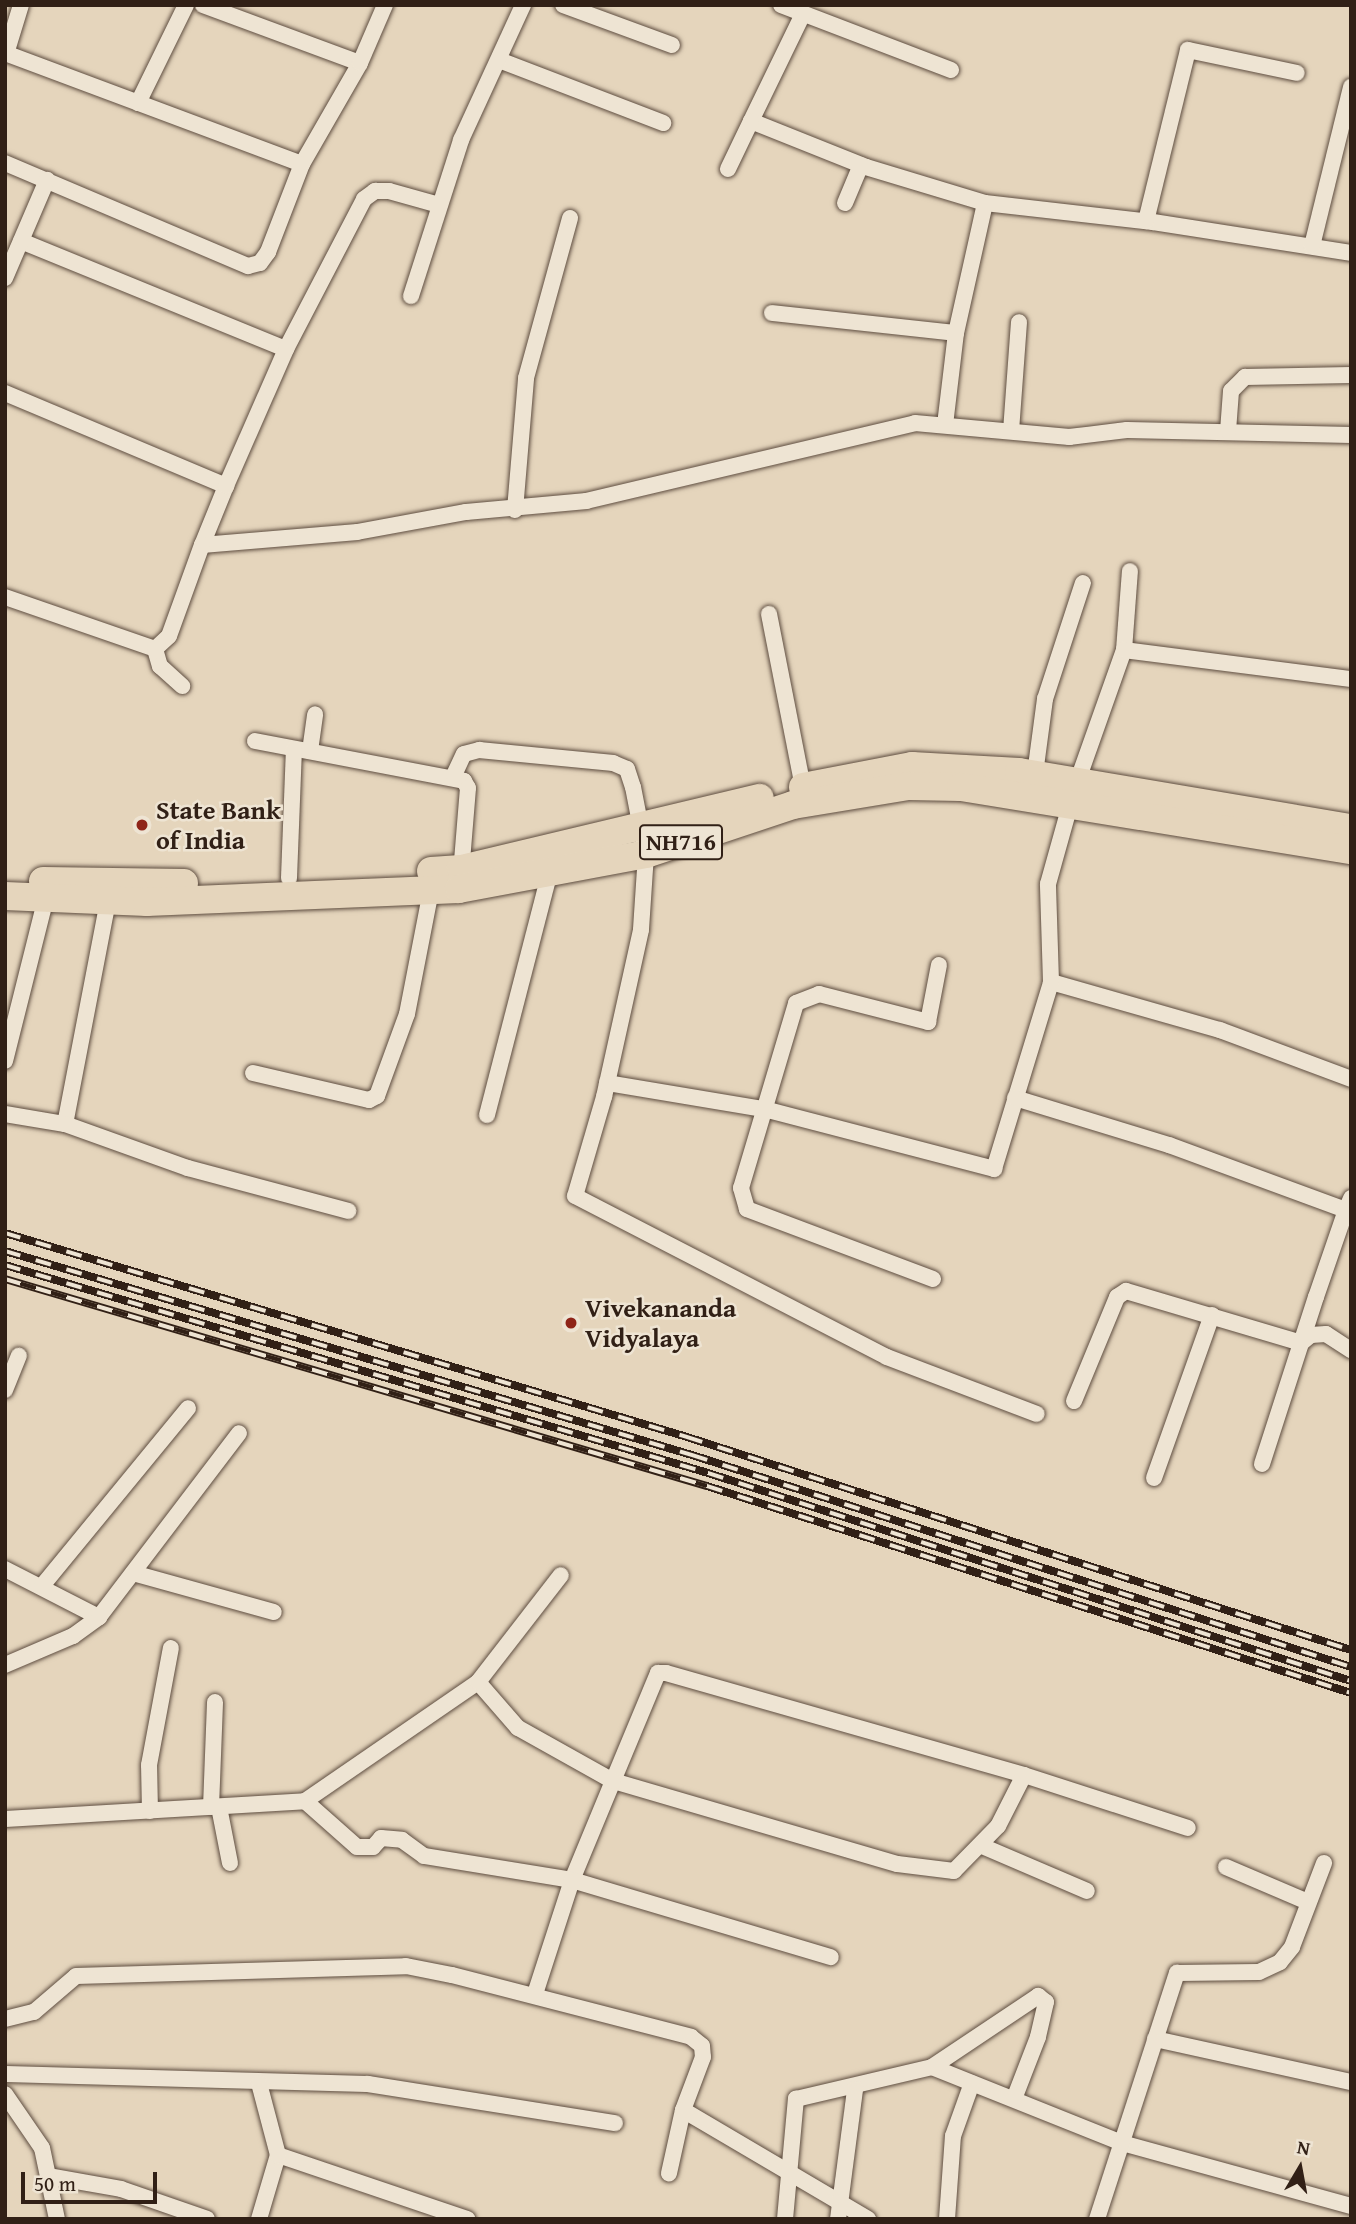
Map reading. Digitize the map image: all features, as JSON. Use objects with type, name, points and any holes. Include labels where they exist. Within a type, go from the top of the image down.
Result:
[{"type":"highway","name":"NH716","points":[[5,897],[107,901],[549,876],[643,840],[803,787],[912,766],[1035,774],[1074,792],[1351,850]]},
{"type":"highway","name":"NH716","points":[[5,881],[289,878],[450,883],[793,805],[908,786],[1074,792],[1351,828]]},
{"type":"street","points":[[21,5],[6,54],[302,164]]},
{"type":"street","points":[[138,103],[186,5]]},
{"type":"street","points":[[203,5],[360,63]]},
{"type":"street","points":[[5,163],[248,266],[260,263],[268,252],[302,164],[360,63],[385,5]]},
{"type":"street","points":[[411,296],[461,140],[523,5]]},
{"type":"street","points":[[563,5],[672,44]]},
{"type":"street","points":[[780,5],[802,16],[951,70]]},
{"type":"street","points":[[729,169],[802,16]]},
{"type":"street","points":[[1146,221],[1188,50],[1297,73]]},
{"type":"street","points":[[499,60],[663,123]]},
{"type":"street","points":[[1312,246],[1351,87]]},
{"type":"street","points":[[751,121],[861,165],[985,203],[1146,221],[1351,253]]},
{"type":"street","points":[[845,203],[861,165]]},
{"type":"street","points":[[5,278],[47,180]]},
{"type":"street","points":[[155,649],[169,636],[226,486],[286,349],[364,199],[375,191],[389,191],[439,205]]},
{"type":"street","points":[[945,425],[956,333],[985,203]]},
{"type":"street","points":[[516,510],[526,378],[570,218]]},
{"type":"street","points":[[21,241],[286,349]]},
{"type":"street","points":[[772,313],[956,333]]},
{"type":"street","points":[[1011,431],[1019,322]]},
{"type":"street","points":[[1228,430],[1231,391],[1245,377],[1351,375]]},
{"type":"street","points":[[5,393],[226,486]]},
{"type":"street","points":[[202,545],[264,543],[466,512],[516,510],[586,501],[852,435],[915,423],[1069,437],[1126,430],[1228,430],[1351,435]]},
{"type":"street","points":[[607,1083],[768,1110],[995,1169],[1051,982],[1048,884],[1074,792],[1124,650],[1130,571]]},
{"type":"street","points":[[1035,774],[1045,699],[1083,583]]},
{"type":"street","points":[[5,597],[155,649]]},
{"type":"street","points":[[769,614],[803,787]]},
{"type":"street","points":[[155,649],[160,666],[183,686]]},
{"type":"street","points":[[1124,650],[1351,679]]},
{"type":"street","points":[[289,878],[302,750],[315,714]]},
{"type":"street","points":[[253,1073],[369,1100],[377,1096],[450,883],[468,788],[454,775],[254,741]]},
{"type":"street","points":[[454,775],[464,754],[480,750],[613,763],[627,769],[643,840],[641,930],[607,1083],[576,1180],[575,1196],[586,1205],[887,1357],[1037,1414]]},
{"type":"street","points":[[487,1115],[549,876]]},
{"type":"street","points":[[5,1061],[46,898]]},
{"type":"street","points":[[65,1124],[107,901]]},
{"type":"street","points":[[933,1279],[747,1209],[741,1188],[768,1110],[796,1003],[803,996],[819,994],[928,1022],[939,965]]},
{"type":"street","points":[[1051,982],[1195,1022],[1351,1079]]},
{"type":"street","points":[[1015,1098],[1169,1145],[1349,1207],[1262,1464]]},
{"type":"street","points":[[5,1114],[65,1124],[188,1168],[348,1211]]},
{"type":"street","points":[[1074,1401],[1117,1297],[1126,1291],[1301,1343]]},
{"type":"street","points":[[1154,1478],[1212,1315]]},
{"type":"street","points":[[1301,1343],[1311,1335],[1326,1334],[1351,1350]]},
{"type":"street","points":[[5,1390],[19,1356]]},
{"type":"street","points":[[43,1586],[188,1408]]},
{"type":"street","points":[[5,1665],[73,1636],[99,1617],[239,1433]]},
{"type":"street","points":[[5,1569],[43,1586],[99,1617]]},
{"type":"street","points":[[133,1573],[274,1612]]},
{"type":"street","points":[[5,1819],[305,1801],[478,1682],[561,1575]]},
{"type":"street","points":[[150,1811],[149,1765],[171,1648]]},
{"type":"street","points":[[535,1994],[572,1880],[652,1679],[666,1673],[1024,1775],[1188,1828]]},
{"type":"street","points":[[478,1682],[518,1728],[613,1781],[897,1864],[954,1871],[982,1846],[1024,1775]]},
{"type":"street","points":[[215,1702],[215,1807],[230,1863]]},
{"type":"street","points":[[305,1801],[358,1847],[373,1847],[381,1838],[402,1840],[424,1856],[572,1880],[831,1957]]},
{"type":"street","points":[[982,1846],[1087,1891]]},
{"type":"street","points":[[1097,2219],[1177,1973],[1270,1969],[1292,1947],[1325,1863]]},
{"type":"street","points":[[1226,1867],[1308,1902]]},
{"type":"street","points":[[5,2019],[34,2012],[76,1976],[406,1966],[535,1994],[696,2041],[704,2057],[683,2110],[669,2173]]},
{"type":"street","points":[[785,2219],[796,2099],[855,2089],[932,2067],[1038,1996],[1046,2003],[1038,2037],[1014,2099]]},
{"type":"street","points":[[1155,2039],[1351,2082]]},
{"type":"street","points":[[932,2067],[1122,2143],[1351,2206]]},
{"type":"street","points":[[5,2074],[368,2084],[615,2123]]},
{"type":"street","points":[[259,2083],[278,2155],[259,2219]]},
{"type":"street","points":[[947,2219],[953,2136],[972,2083]]},
{"type":"street","points":[[838,2219],[855,2089]]},
{"type":"street","points":[[5,2094],[42,2147],[57,2219]]},
{"type":"street","points":[[683,2110],[868,2219]]},
{"type":"street","points":[[278,2155],[467,2219]]},
{"type":"street","points":[[48,2176],[121,2189],[207,2219]]},
{"type":"railway","points":[[5,1233],[687,1437],[1351,1650]]},
{"type":"railway","points":[[5,1251],[692,1455],[1351,1667]]},
{"type":"railway","points":[[5,1265],[708,1473],[1351,1681]]},
{"type":"railway","points":[[5,1279],[707,1486],[1351,1693]]},
{"type":"place","name":"State Bank of India","points":[[142,825]]},
{"type":"place","name":"Vivekananda Vidyalaya","points":[[571,1323]]}]
